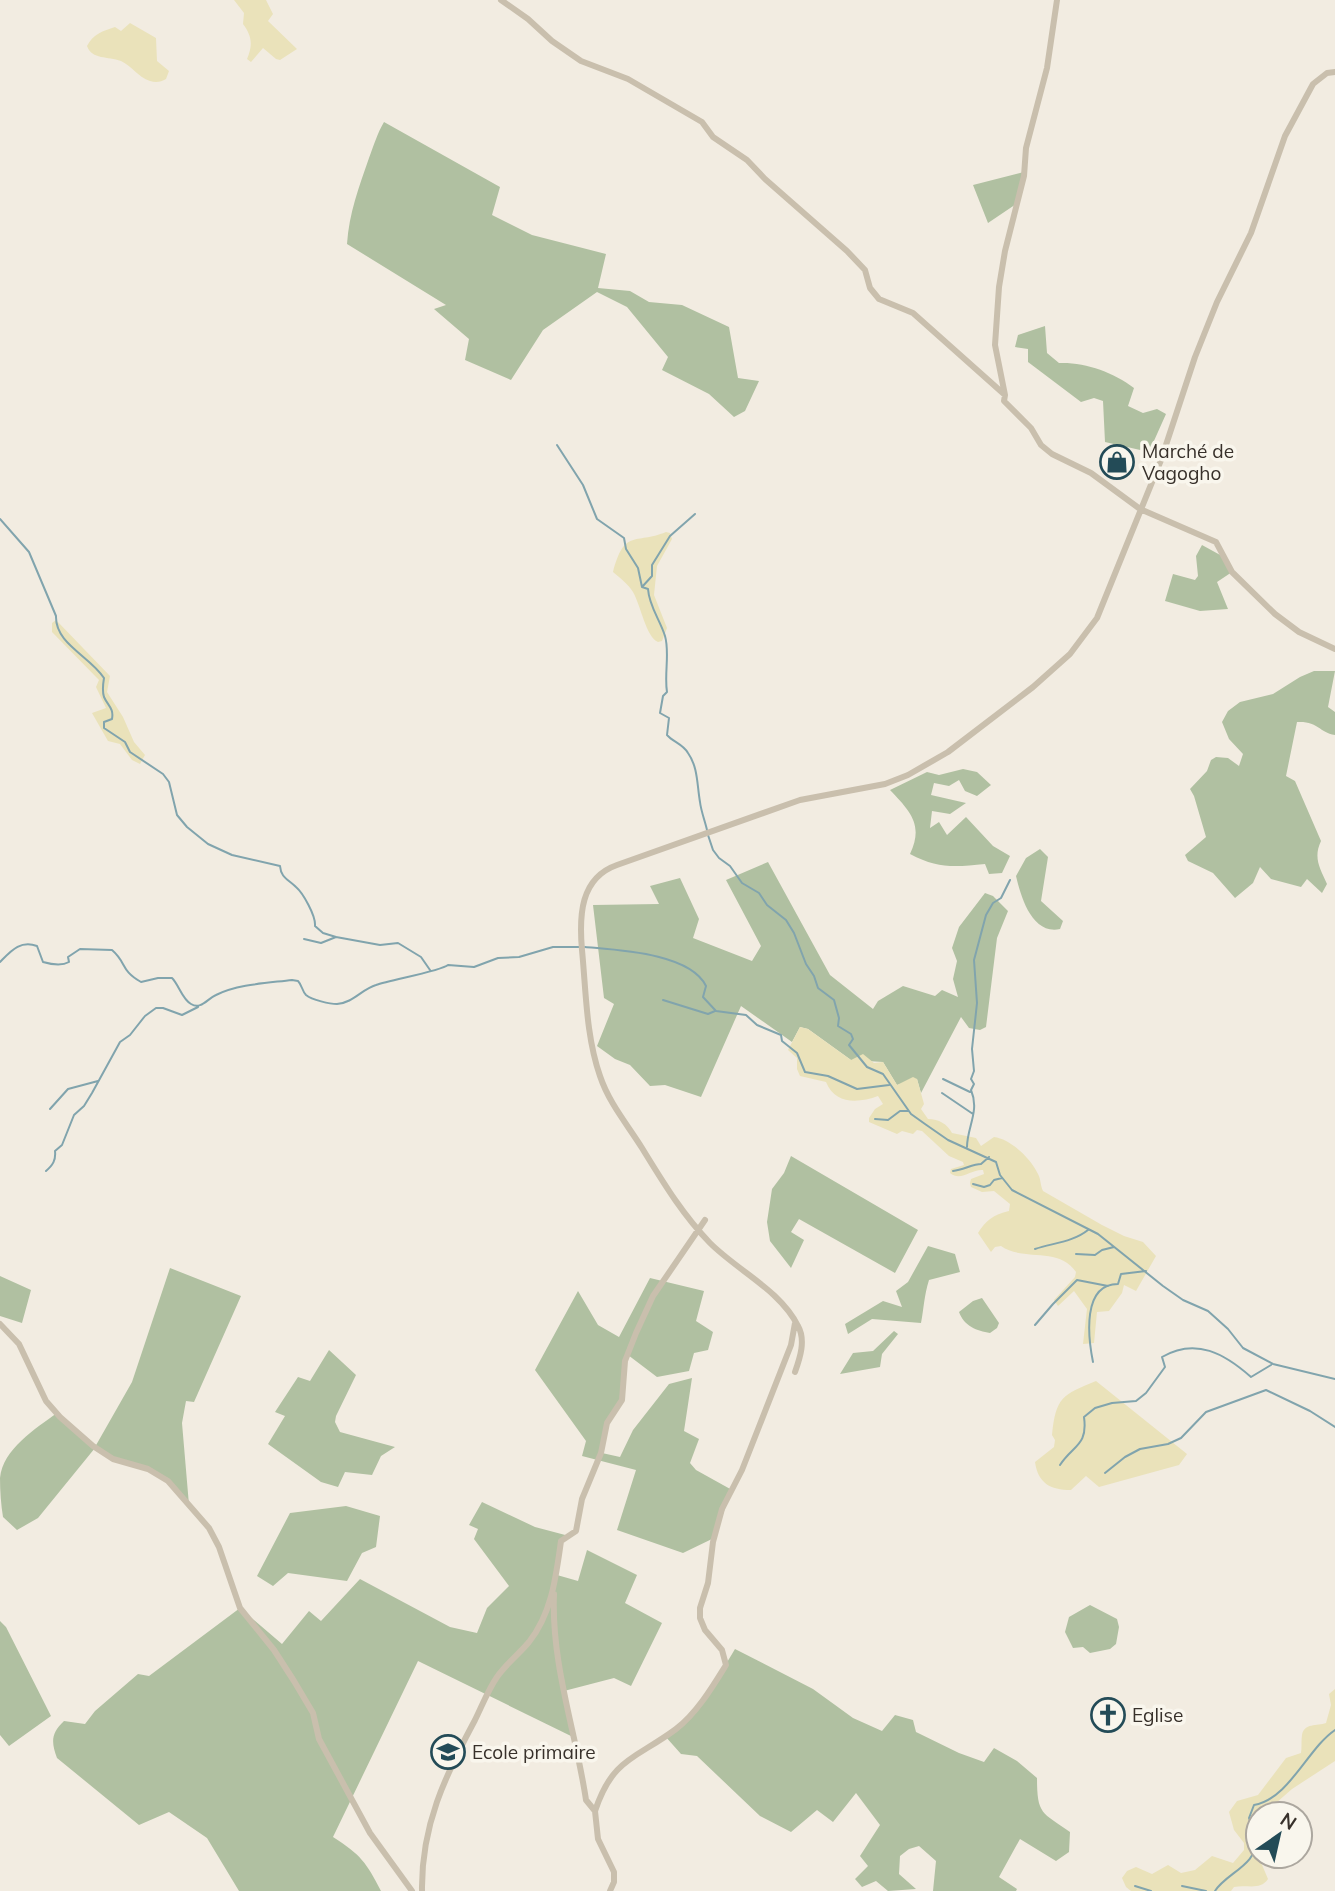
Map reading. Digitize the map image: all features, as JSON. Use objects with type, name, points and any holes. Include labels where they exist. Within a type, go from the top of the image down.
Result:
[{"type":"street","points":[[501,0],[581,61],[628,79],[702,122],[713,137],[747,160],[847,251],[865,270],[870,288],[879,299],[913,313],[1005,395]]},
{"type":"street","points":[[1057,0],[1047,68],[1026,148],[1024,176],[1005,251],[999,288],[995,345],[1004,401],[1031,428],[1046,449],[1091,473],[1140,509],[1216,542],[1232,572],[1275,614],[1299,632],[1335,649]]},
{"type":"street","points":[[795,1372],[801,1357],[800,1328],[780,1301],[699,1231],[667,1190],[613,1105],[600,1077],[590,1034],[580,931],[587,889],[603,871],[809,797],[885,784],[929,765],[1060,663],[1083,640],[1097,618],[1161,460],[1195,357],[1217,302],[1251,233],[1285,136],[1312,85],[1326,73],[1335,72]]},
{"type":"street","points":[[595,1811],[586,1800],[566,1703],[554,1618],[555,1582],[561,1541],[576,1531],[582,1499],[601,1452],[607,1423],[622,1400],[625,1361],[636,1333],[653,1296],[705,1220]]},
{"type":"street","points":[[610,1891],[614,1872],[598,1839],[595,1811],[611,1776],[630,1758],[678,1728],[706,1695],[726,1665],[722,1650],[705,1630],[700,1618],[700,1608],[708,1583],[713,1542],[722,1509],[742,1470],[791,1345],[796,1327],[792,1316]]},
{"type":"street","points":[[0,1324],[19,1344],[46,1401],[60,1417],[93,1446],[113,1459],[148,1469],[168,1481],[209,1528],[219,1547],[240,1608],[274,1650],[294,1681],[313,1713],[319,1739],[370,1833],[412,1891]]},
{"type":"street","points":[[422,1891],[421,1862],[425,1840],[442,1784],[495,1679],[530,1641],[543,1620],[555,1582]]},
{"type":"green space","points":[[384,122],[500,187],[492,215],[532,235],[606,254],[598,288],[630,291],[649,302],[682,305],[729,327],[738,378],[759,381],[745,411],[734,417],[709,394],[662,370],[668,357],[627,307],[597,292],[543,330],[511,380],[465,360],[469,339],[434,309],[446,305],[347,244],[358,190]]},
{"type":"green space","points":[[1024,172],[1019,202],[988,223],[973,185]]},
{"type":"green space","points":[[1045,326],[1047,353],[1059,363],[1089,366],[1108,373],[1134,388],[1128,406],[1143,413],[1157,409],[1166,414],[1149,452],[1105,442],[1103,401],[1094,398],[1081,402],[1028,362],[1028,349],[1015,347],[1018,335]]},
{"type":"green space","points":[[1202,545],[1222,556],[1232,572],[1217,582],[1228,609],[1200,611],[1165,601],[1173,574],[1195,580],[1198,576],[1196,556]]},
{"type":"green space","points":[[1314,671],[1335,671],[1328,707],[1335,712],[1335,735],[1310,723],[1297,722],[1286,776],[1295,781],[1321,841],[1318,858],[1327,884],[1322,893],[1307,879],[1301,887],[1271,879],[1260,867],[1253,883],[1235,898],[1213,873],[1188,861],[1185,855],[1206,837],[1190,789],[1216,757],[1228,758],[1239,766],[1243,754],[1229,739],[1222,722],[1228,711],[1240,702],[1273,694]]},
{"type":"green space","points":[[963,769],[977,772],[991,785],[977,796],[965,791],[959,780],[949,786],[934,783],[931,795],[966,803],[950,814],[932,811],[930,828],[939,822],[947,835],[966,817],[993,846],[1010,856],[1002,873],[989,874],[985,864],[947,866],[910,854],[916,835],[913,819],[890,790],[927,772],[939,775]]},
{"type":"green space","points":[[1040,849],[1048,857],[1041,901],[1063,921],[1060,929],[1042,926],[1029,913],[1016,876],[1026,858]]},
{"type":"green space","points":[[768,862],[830,975],[873,1009],[878,1001],[903,986],[935,996],[942,990],[958,997],[953,979],[957,961],[952,948],[959,927],[985,893],[993,896],[1008,911],[997,938],[986,1027],[980,1030],[969,1028],[961,1017],[921,1093],[917,1079],[897,1085],[883,1062],[851,1060],[808,1029],[800,1027],[792,1042],[741,1006],[701,1097],[665,1085],[650,1086],[630,1065],[615,1059],[597,1046],[614,1004],[604,998],[593,905],[659,904],[650,886],[680,878],[699,919],[693,938],[752,961],[761,946],[726,880]]},
{"type":"green space","points":[[791,1156],[918,1230],[895,1273],[799,1219],[791,1232],[804,1240],[791,1268],[770,1241],[767,1222],[772,1189],[784,1173]]},
{"type":"green space","points":[[928,1246],[955,1254],[960,1272],[929,1280],[921,1323],[872,1319],[848,1334],[845,1324],[883,1301],[902,1307],[896,1291],[908,1282]]},
{"type":"green space","points":[[170,1268],[241,1296],[194,1402],[186,1401],[182,1423],[189,1505],[159,1474],[130,1465],[95,1448],[38,1518],[17,1530],[3,1517],[2,1512],[0,1478],[7,1458],[21,1441],[57,1413],[95,1447],[132,1382]]},
{"type":"green space","points":[[0,1276],[31,1290],[22,1323],[0,1316]]},
{"type":"green space","points":[[650,1278],[704,1291],[696,1321],[713,1332],[708,1350],[694,1353],[689,1371],[657,1377],[628,1355],[622,1400],[612,1413],[602,1453],[620,1457],[633,1430],[669,1384],[692,1378],[684,1431],[699,1439],[690,1463],[696,1470],[732,1490],[714,1538],[683,1553],[617,1530],[636,1470],[582,1456],[586,1441],[535,1370],[578,1291],[598,1325],[619,1337]]},
{"type":"green space","points":[[982,1298],[999,1323],[990,1333],[972,1327],[964,1321],[959,1312],[973,1301]]},
{"type":"green space","points":[[894,1331],[898,1334],[882,1354],[880,1367],[840,1374],[853,1353],[873,1351]]},
{"type":"green space","points":[[329,1350],[356,1375],[336,1416],[335,1422],[340,1432],[395,1447],[381,1456],[372,1475],[345,1472],[338,1487],[321,1482],[268,1444],[285,1416],[275,1412],[298,1377],[310,1381]]},
{"type":"green space","points":[[482,1502],[535,1527],[569,1536],[561,1541],[557,1575],[578,1581],[587,1550],[637,1575],[625,1603],[662,1623],[631,1686],[614,1678],[564,1691],[573,1737],[418,1661],[333,1837],[362,1860],[381,1891],[239,1891],[207,1838],[169,1812],[139,1825],[57,1758],[53,1738],[64,1721],[85,1724],[95,1711],[138,1674],[149,1676],[240,1608],[282,1644],[309,1611],[321,1621],[360,1579],[450,1627],[477,1633],[487,1608],[509,1586],[474,1539],[478,1529],[469,1525]]},
{"type":"green space","points":[[346,1506],[380,1516],[376,1547],[362,1553],[347,1581],[288,1573],[273,1586],[257,1576],[290,1513]]},
{"type":"green space","points":[[1090,1605],[1117,1619],[1119,1627],[1116,1644],[1110,1649],[1090,1653],[1083,1647],[1073,1648],[1065,1632],[1069,1617]]},
{"type":"green space","points":[[0,1621],[6,1627],[51,1716],[9,1746],[0,1735]]},
{"type":"green space","points":[[735,1649],[813,1689],[853,1718],[882,1731],[895,1715],[913,1720],[916,1732],[959,1753],[984,1762],[994,1748],[1017,1761],[1037,1778],[1038,1799],[1043,1811],[1070,1832],[1069,1852],[1056,1861],[1020,1839],[999,1877],[1017,1889],[1016,1891],[933,1891],[936,1861],[919,1846],[900,1856],[899,1874],[916,1889],[888,1891],[876,1881],[862,1887],[855,1879],[868,1866],[860,1856],[880,1825],[856,1793],[833,1822],[817,1810],[791,1832],[760,1816],[697,1756],[681,1754],[665,1736],[696,1708]]},
{"type":"sand","points":[[234,0],[266,0],[273,14],[268,21],[297,49],[280,60],[263,48],[251,62],[247,59],[250,37],[243,24],[244,13]]},
{"type":"sand","points":[[130,23],[156,38],[157,61],[169,71],[166,79],[150,81],[121,61],[97,56],[89,50],[87,46],[95,36],[115,27],[121,31]]},
{"type":"sand","points":[[670,533],[672,539],[657,566],[654,595],[667,628],[662,641],[658,642],[647,628],[633,592],[613,572],[617,558],[627,543]]},
{"type":"sand","points":[[56,620],[110,676],[107,692],[123,717],[134,742],[145,755],[140,764],[132,760],[120,744],[108,741],[92,713],[106,708],[96,687],[99,680],[52,632],[52,623]]},
{"type":"sand","points":[[800,1027],[808,1029],[851,1060],[863,1054],[874,1063],[883,1062],[897,1085],[913,1077],[917,1079],[924,1104],[921,1109],[928,1119],[942,1123],[952,1133],[976,1138],[981,1146],[994,1137],[1007,1142],[1031,1162],[1043,1191],[1102,1225],[1143,1242],[1156,1256],[1136,1291],[1124,1285],[1122,1293],[1109,1311],[1097,1312],[1094,1343],[1083,1344],[1087,1309],[1074,1291],[1058,1306],[1054,1300],[1075,1277],[1076,1272],[1069,1264],[1051,1257],[1010,1251],[1001,1246],[995,1247],[991,1252],[978,1233],[990,1219],[1009,1211],[1010,1204],[994,1191],[982,1192],[971,1187],[971,1179],[984,1174],[983,1170],[962,1176],[954,1175],[950,1173],[951,1169],[964,1165],[963,1162],[949,1156],[922,1131],[917,1130],[913,1134],[902,1131],[897,1134],[869,1122],[875,1109],[883,1104],[878,1096],[848,1100],[835,1095],[826,1082],[800,1076],[797,1058],[788,1050]]},
{"type":"sand","points":[[1096,1381],[1187,1454],[1179,1465],[1099,1487],[1086,1476],[1071,1490],[1051,1487],[1042,1480],[1035,1462],[1054,1447],[1055,1440],[1052,1435],[1059,1405],[1068,1394]]},
{"type":"sand","points":[[1335,1689],[1335,1761],[1279,1800],[1244,1800],[1244,1843],[1234,1830],[1229,1812],[1237,1801],[1258,1795],[1286,1758],[1301,1753],[1305,1728],[1326,1723],[1331,1705],[1329,1694]]},
{"type":"sand","points":[[1244,1850],[1244,1870],[1264,1870],[1268,1879],[1261,1885],[1234,1887],[1231,1891],[1131,1891],[1122,1878],[1127,1871],[1136,1867],[1152,1874],[1168,1865],[1181,1873],[1195,1870],[1212,1856],[1233,1863]]},
{"type":"waterway","points":[[557,445],[583,485],[597,519],[624,538],[626,549],[638,568],[642,587],[648,589],[666,643],[667,692],[663,696],[660,713],[669,718],[667,735],[686,750],[694,764],[707,830]]},
{"type":"waterway","points":[[642,587],[652,576],[652,565],[670,536],[695,514]]},
{"type":"waterway","points":[[0,519],[29,552],[61,634],[104,678],[103,695],[112,715],[112,719],[104,722],[104,728],[125,742],[130,752],[163,774],[169,782],[177,815],[187,827],[208,844],[232,855],[280,866],[283,876],[305,899],[315,926],[323,933],[336,937]]},
{"type":"waterway","points":[[708,835],[719,858],[730,866],[742,883],[759,893],[767,905],[786,920],[818,988],[834,1000],[839,1018],[838,1026],[851,1034],[853,1039],[849,1045],[867,1067],[883,1074],[911,1114],[948,1140],[996,1162],[1000,1175],[1012,1190],[1098,1234],[1163,1286],[1183,1300],[1208,1311],[1228,1329],[1243,1348],[1273,1364],[1335,1379]]},
{"type":"waterway","points":[[967,1147],[974,1112],[971,1090],[974,1084],[971,1079],[974,1071],[972,1049],[977,1003],[974,960],[986,915],[993,903],[1001,898],[1010,880]]},
{"type":"waterway","points":[[304,939],[321,943],[336,937],[380,945],[398,943],[421,957],[430,970]]},
{"type":"waterway","points":[[0,962],[16,948],[26,944],[37,946],[43,962],[56,964],[69,962],[68,957],[80,949],[112,950],[134,978],[141,982],[172,978],[185,999],[195,1006],[234,988],[292,980],[298,981],[309,997],[337,1004],[348,1001],[376,985],[448,965],[474,967],[498,958],[519,957],[553,947],[580,947]]},
{"type":"waterway","points":[[585,947],[652,955],[685,966],[698,975],[706,986],[703,997],[716,1011],[746,1015],[757,1025],[781,1035],[782,1041],[797,1053],[805,1072],[828,1076],[857,1089],[889,1085]]},
{"type":"waterway","points":[[663,1000],[708,1014],[715,1011]]},
{"type":"waterway","points":[[46,1171],[54,1162],[55,1151],[62,1145],[74,1115],[84,1106],[120,1042],[156,1008],[182,1015],[198,1007]]},
{"type":"waterway","points":[[943,1079],[970,1092]]},
{"type":"waterway","points":[[50,1109],[68,1089],[98,1081]]},
{"type":"waterway","points":[[942,1093],[973,1114]]},
{"type":"waterway","points":[[875,1119],[888,1120],[900,1111],[908,1111]]},
{"type":"waterway","points":[[953,1171],[981,1164],[989,1157]]},
{"type":"waterway","points":[[973,1184],[984,1187],[1002,1178]]},
{"type":"waterway","points":[[1035,1249],[1069,1240],[1088,1230]]},
{"type":"waterway","points":[[1076,1254],[1095,1255],[1114,1247]]},
{"type":"waterway","points":[[1093,1362],[1089,1326],[1093,1302],[1098,1293],[1106,1286],[1118,1284],[1121,1274],[1146,1271]]},
{"type":"waterway","points":[[1035,1325],[1077,1280],[1108,1286]]},
{"type":"waterway","points":[[1060,1465],[1082,1440],[1084,1417],[1095,1408],[1136,1401],[1146,1393],[1165,1367],[1162,1357],[1175,1351],[1198,1348],[1231,1361],[1251,1377],[1271,1365]]},
{"type":"waterway","points":[[1105,1473],[1140,1449],[1168,1444],[1181,1438],[1206,1412],[1266,1390],[1310,1411],[1335,1427]]},
{"type":"waterway","points":[[1215,1891],[1252,1856],[1256,1839],[1249,1818],[1254,1805],[1278,1793],[1335,1730]]},
{"type":"waterway","points":[[1135,1886],[1151,1891]]},
{"type":"waterway","points":[[1182,1886],[1206,1891]]},
{"type":"place","name":"Marché de Vagogho","points":[[1117,462]]},
{"type":"place","name":"Eglise","points":[[1108,1715]]},
{"type":"place","name":"Ecole primaire","points":[[448,1752]]}]
